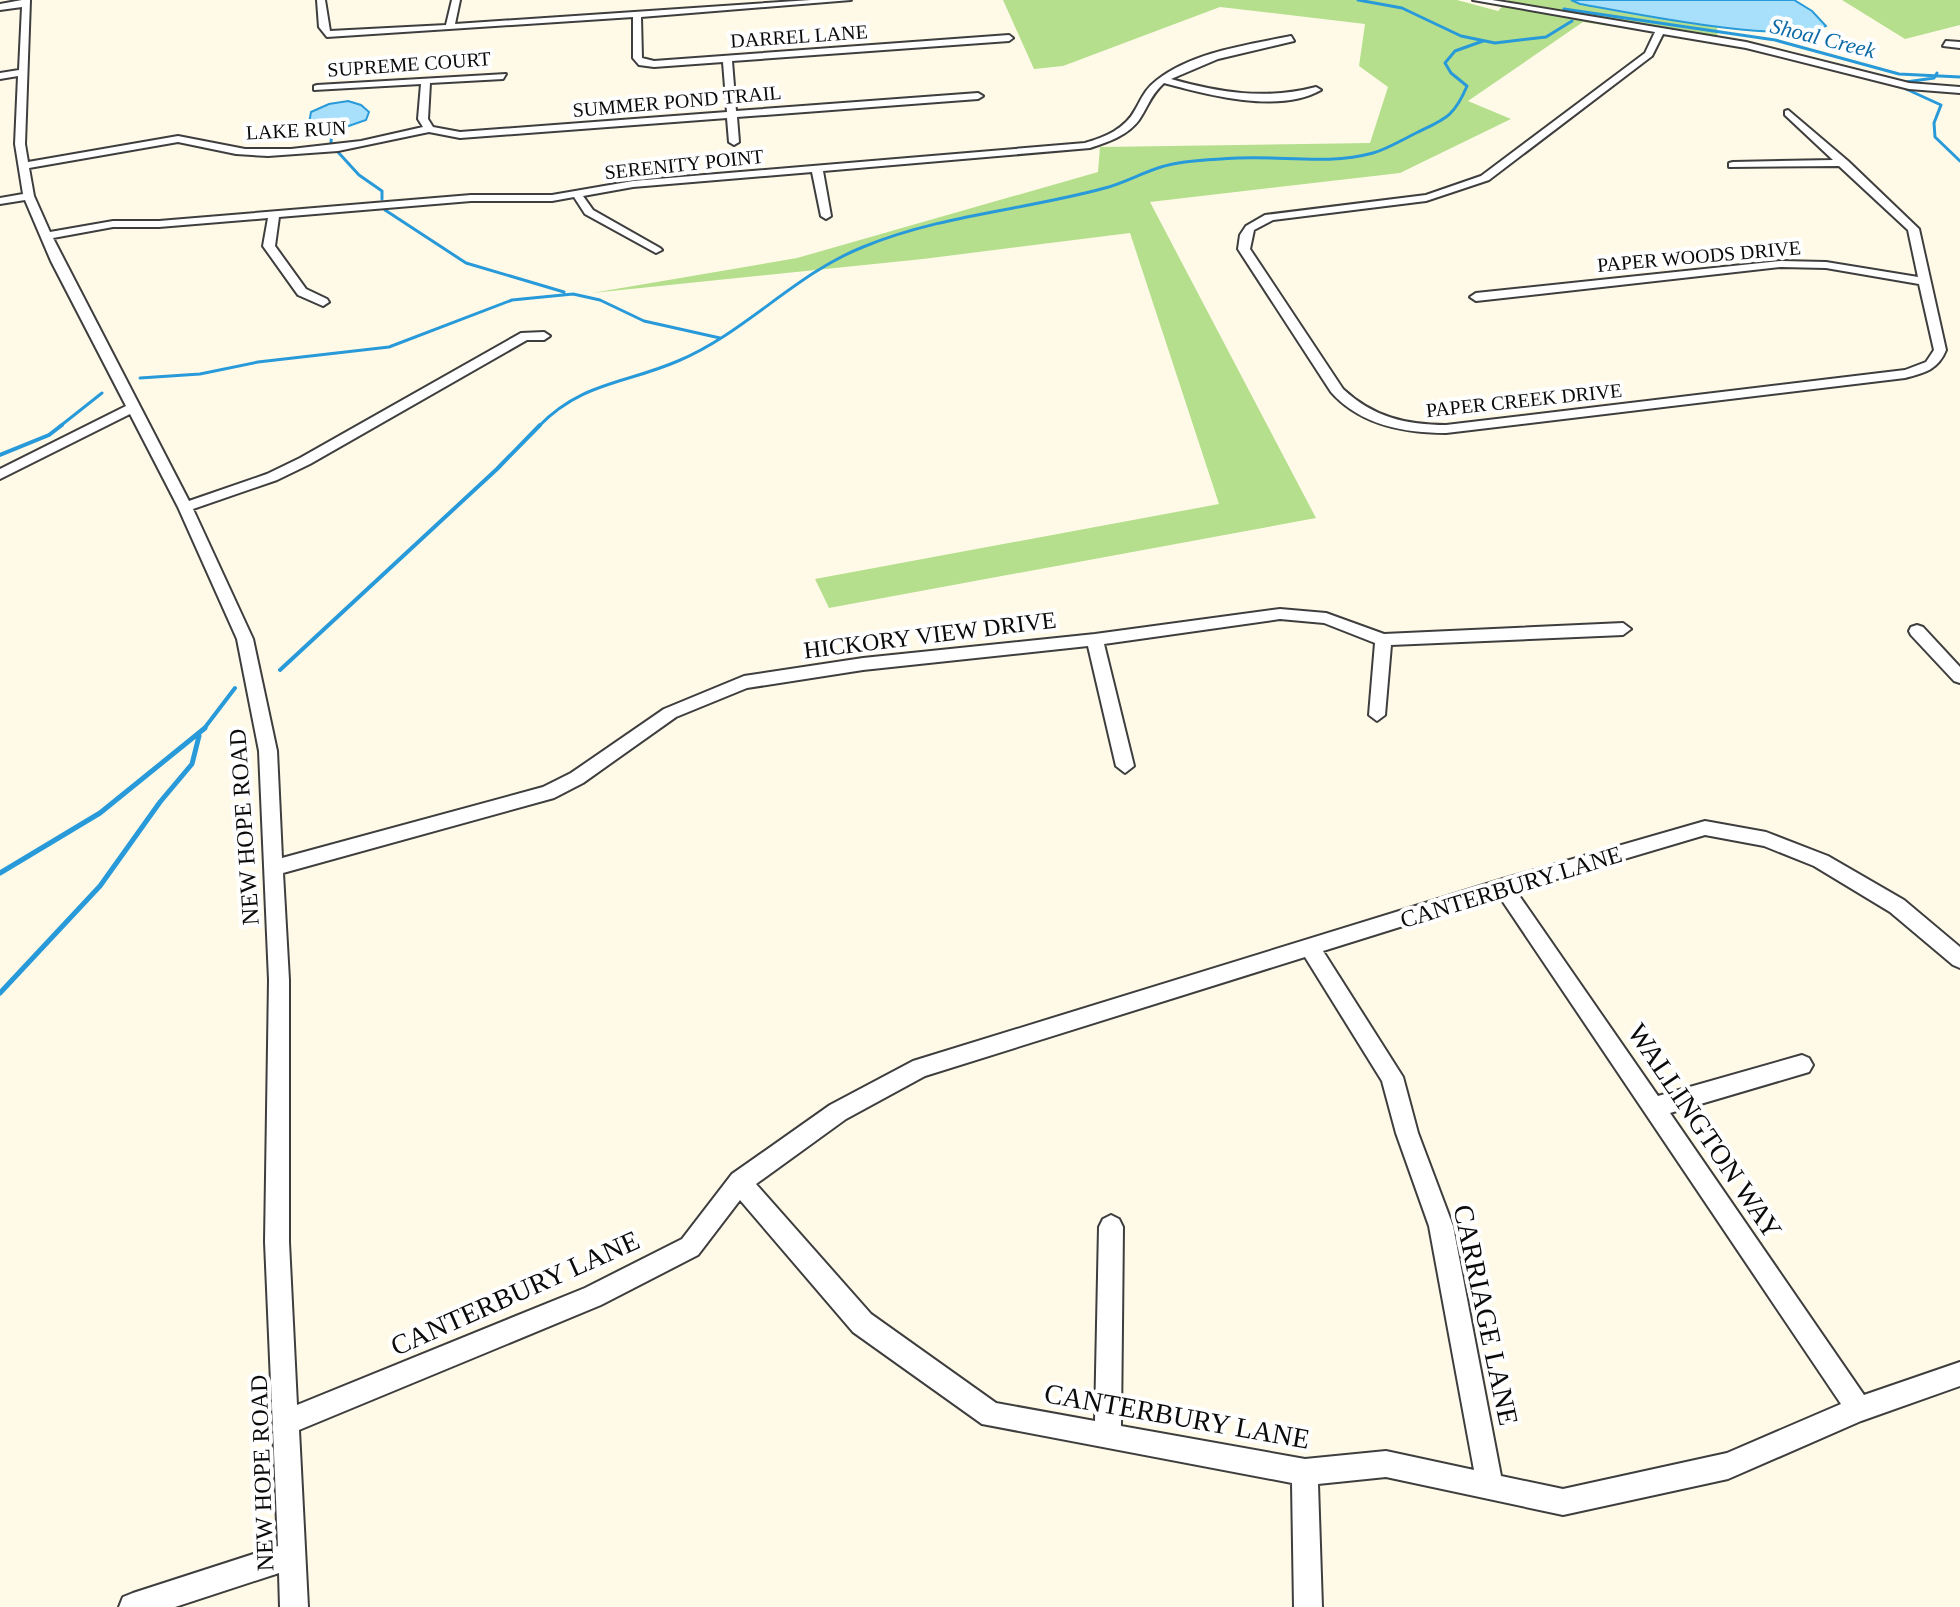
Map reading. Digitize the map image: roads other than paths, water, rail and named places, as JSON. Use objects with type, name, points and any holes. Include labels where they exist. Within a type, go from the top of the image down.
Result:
[{"type":"street","points":[[321,0],[323,27],[327,34],[450,27],[590,13],[637,14],[728,4],[847,0]]},
{"type":"street","points":[[450,27],[456,0]]},
{"type":"street","points":[[1477,0],[1746,45],[1909,86],[1960,90]]},
{"type":"street","points":[[0,7],[26,2]]},
{"type":"street","name":"NEW HOPE ROAD","points":[[26,2],[20,144],[29,196],[46,236],[185,507],[245,639],[268,751],[276,867],[279,980],[277,1242],[287,1422],[289,1556],[294,1607]]},
{"type":"street","name":"DARREL LANE","points":[[637,14],[638,58],[642,63],[727,60],[1009,38]]},
{"type":"street","name":"PAPER CREEK DRIVE","points":[[1660,31],[1649,54],[1485,178],[1465,188],[1416,201],[1283,214],[1260,221],[1248,229],[1244,249],[1338,392],[1351,405],[1394,424],[1422,430],[1446,429],[1905,374],[1925,369],[1937,361],[1940,350],[1913,229],[1788,113]]},
{"type":"street","name":"SERENITY POINT","points":[[46,236],[113,224],[159,224],[471,198],[552,198],[633,184],[1086,146],[1111,139],[1130,127],[1147,94],[1166,81],[1219,56],[1291,39]]},
{"type":"street","points":[[1946,44],[1960,45]]},
{"type":"street","points":[[727,60],[734,142]]},
{"type":"street","points":[[0,76],[23,72]]},
{"type":"street","name":"SUPREME COURT","points":[[317,88],[503,76]]},
{"type":"street","points":[[426,81],[423,119],[429,129]]},
{"type":"street","points":[[1166,81],[1203,91],[1256,98],[1299,96],[1316,90]]},
{"type":"street","name":"SUMMER POND TRAIL","points":[[429,129],[460,135],[488,134],[978,96]]},
{"type":"street","name":"LAKE RUN","points":[[23,166],[178,139],[242,152],[266,152],[362,144],[429,129]]},
{"type":"street","points":[[1733,165],[1844,163]]},
{"type":"street","points":[[817,169],[826,216]]},
{"type":"street","points":[[577,194],[589,212],[656,250]]},
{"type":"street","points":[[0,201],[29,196]]},
{"type":"street","points":[[274,214],[269,246],[302,292],[323,302]]},
{"type":"street","name":"PAPER WOODS DRIVE","points":[[1476,297],[1781,264],[1826,265],[1926,282]]},
{"type":"street","points":[[185,507],[272,477],[525,336],[544,336]]},
{"type":"street","points":[[0,475],[134,407]]},
{"type":"street","name":"HICKORY VIEW DRIVE","points":[[276,867],[548,793],[577,778],[670,713],[744,682],[863,664],[1095,640],[1280,614],[1326,618],[1383,640],[1623,629]]},
{"type":"street","points":[[1917,631],[1960,677]]},
{"type":"street","points":[[1095,640],[1125,766]]},
{"type":"street","points":[[1377,715],[1383,640]]},
{"type":"street","name":"CANTERBURY LANE","points":[[287,1422],[593,1297],[690,1247],[740,1182],[838,1112],[920,1068],[1503,887],[1705,828],[1766,839],[1821,861],[1897,906],[1960,959]]},
{"type":"street","name":"WALLINGTON WAY","points":[[1503,887],[1859,1409]]},
{"type":"street","name":"CARRIAGE LANE","points":[[1310,948],[1392,1077],[1407,1133],[1441,1226],[1490,1484]]},
{"type":"street","points":[[1652,1108],[1802,1065]]},
{"type":"street","name":"CANTERBURY LANE","points":[[740,1182],[862,1323],[991,1415],[1305,1472],[1386,1464],[1563,1502],[1728,1466],[1859,1409],[1960,1374]]},
{"type":"street","points":[[1108,1436],[1111,1227]]},
{"type":"street","points":[[1305,1472],[1308,1607]]},
{"type":"street","points":[[133,1607],[289,1556]]},
{"type":"water","points":[[1571,0],[1794,0],[1812,11],[1826,26],[1807,31],[1745,30],[1633,14]]},
{"type":"water","points":[[348,101],[361,105],[369,112],[366,120],[343,128],[308,129],[311,112],[329,104]]},
{"type":"waterway","name":"Shoal Creek","points":[[1358,0],[1402,8],[1461,36],[1495,43],[1546,37],[1572,21]]},
{"type":"waterway","name":"Shoal Creek","points":[[1564,9],[1775,40],[1899,74],[1935,76]]},
{"type":"waterway","points":[[539,426],[554,412],[587,392],[659,369],[702,349],[815,272],[892,236],[952,220],[1105,188],[1173,164],[1240,158],[1340,159],[1384,149],[1453,111],[1467,86],[1451,73],[1445,63],[1455,51],[1483,41]]},
{"type":"waterway","points":[[1906,82],[1935,76]]},
{"type":"waterway","name":"Shoal Creek","points":[[1935,76],[1960,77]]},
{"type":"waterway","points":[[1906,89],[1941,105],[1934,123],[1935,137],[1960,161]]},
{"type":"waterway","points":[[331,143],[332,130]]},
{"type":"waterway","points":[[337,151],[359,175],[382,191],[382,199]]},
{"type":"waterway","points":[[385,210],[466,263],[564,292]]},
{"type":"waterway","points":[[140,378],[200,374],[258,362],[389,347],[512,300],[573,294],[600,300],[644,321],[720,338]]},
{"type":"waterway","points":[[59,427],[102,393]]},
{"type":"waterway","points":[[0,455],[49,435],[62,425]]},
{"type":"waterway","points":[[280,670],[497,469],[539,426]]},
{"type":"waterway","points":[[204,729],[235,688]]},
{"type":"waterway","points":[[0,873],[100,813],[204,729]]},
{"type":"waterway","points":[[0,993],[100,886],[160,802],[192,764],[199,736]]}]
